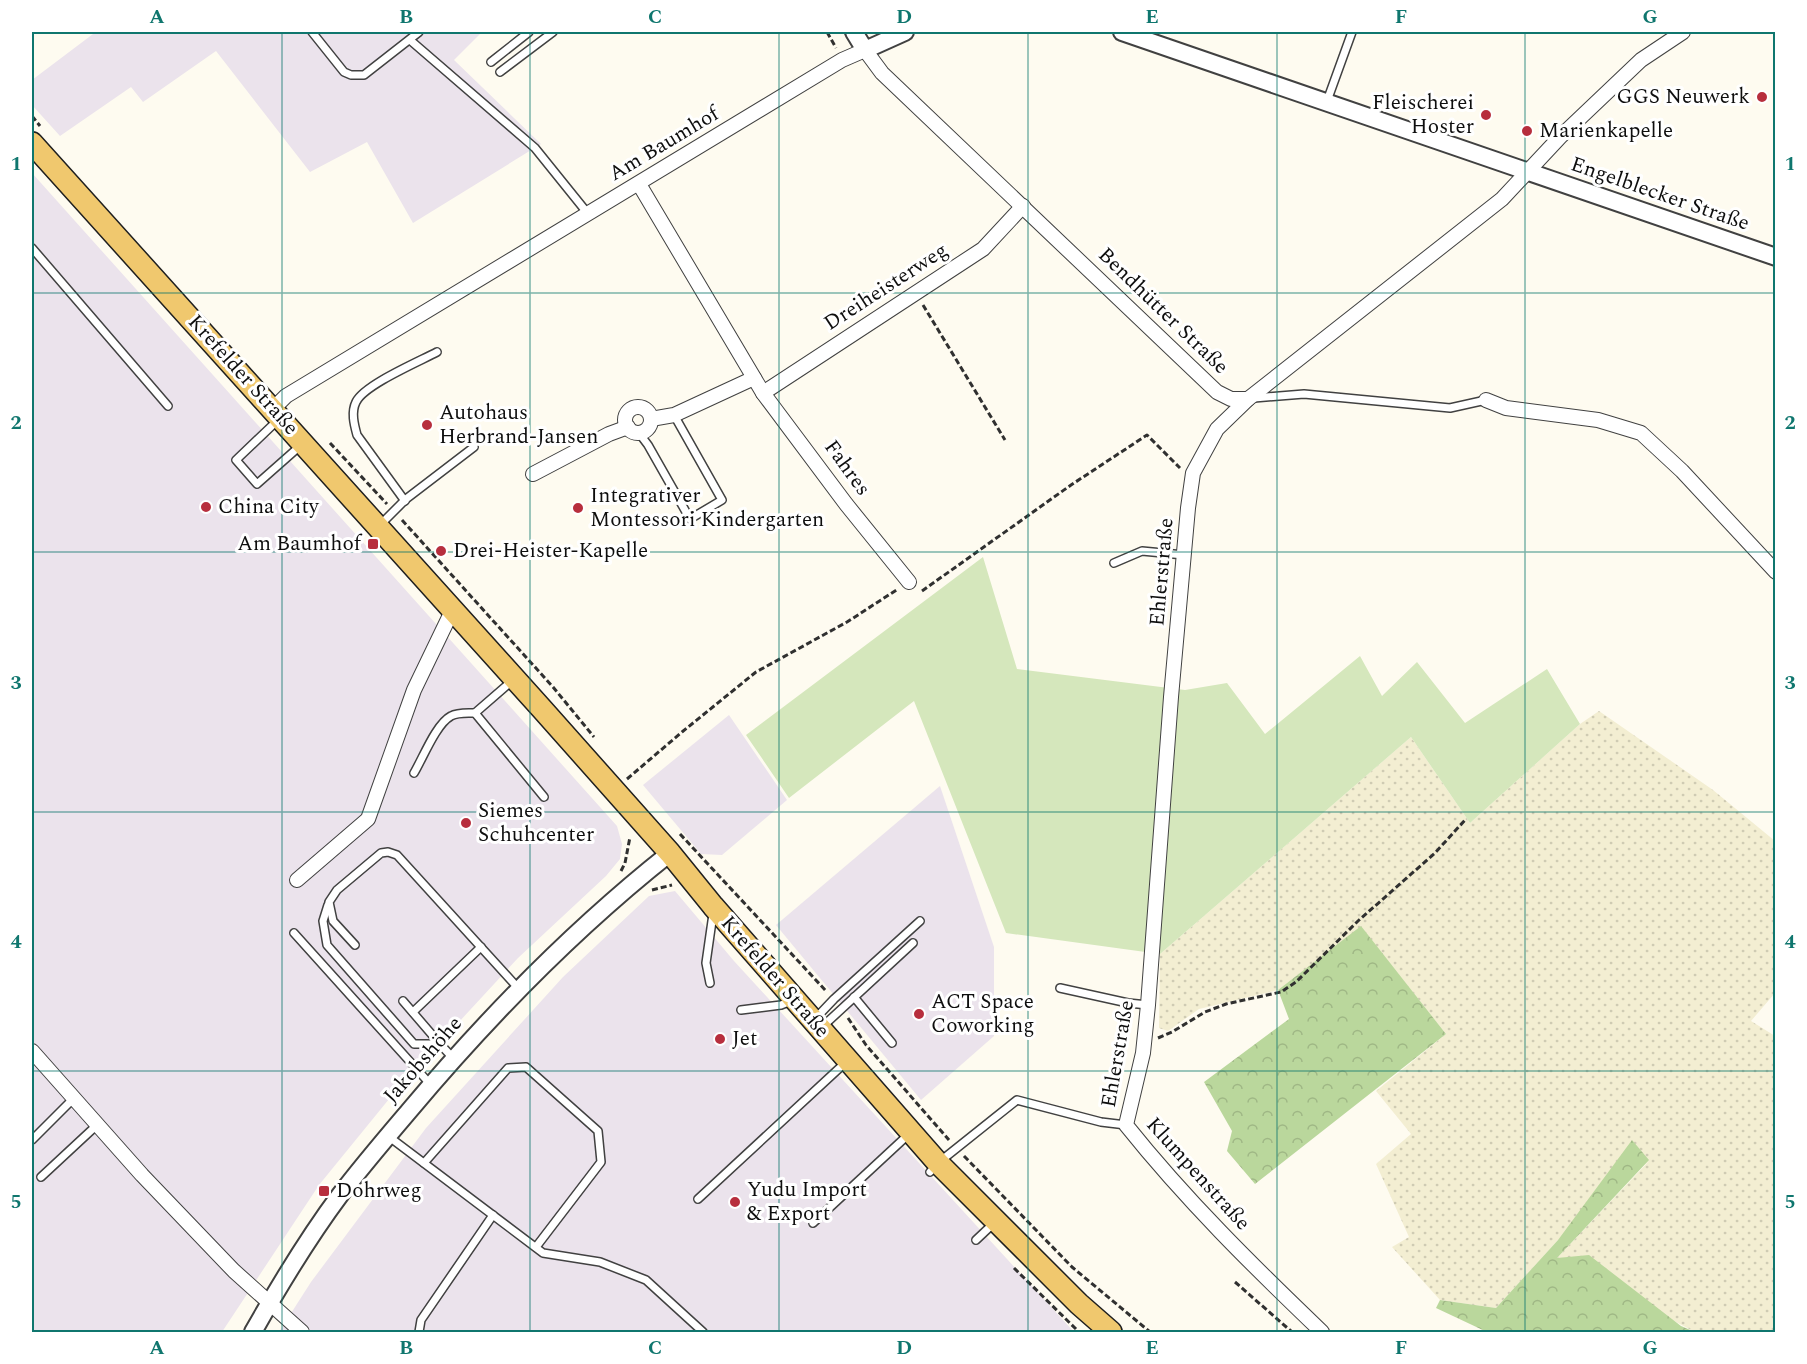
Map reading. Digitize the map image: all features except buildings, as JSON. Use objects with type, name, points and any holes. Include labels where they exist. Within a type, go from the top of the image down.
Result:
[{"type":"main road","name":"Krefelder Straße","points":[[32,144],[304,443],[670,853],[713,906],[911,1132],[934,1167],[996,1221],[1111,1332]]},
{"type":"street","points":[[854,32],[865,50],[905,32]]},
{"type":"street","name":"Ehlerstraße","points":[[1126,1125],[1145,1037],[1184,555],[1193,473],[1204,451],[1217,429],[1248,399],[1502,199],[1560,137],[1641,60],[1683,32]]},
{"type":"street","name":"Engelblecker Straße","points":[[1129,33],[1776,257]]},
{"type":"street","name":"Am Baumhof","points":[[277,413],[286,396],[842,60],[865,50]]},
{"type":"street","name":"Bendhütter Straße","points":[[865,50],[882,73],[1216,392],[1231,399],[1248,399]]},
{"type":"street","name":"Fahres","points":[[639,184],[763,393],[797,435],[846,504],[909,582]]},
{"type":"street","name":"Dreiheisterweg","points":[[763,393],[983,249],[1023,206]]},
{"type":"street","points":[[651,419],[674,415],[754,378]]},
{"type":"street","name":"Bendhütter Straße","points":[[1486,399],[1506,408],[1598,420],[1641,433],[1682,471],[1776,572]]},
{"type":"street","points":[[533,474],[609,434],[633,430],[649,427],[651,419],[645,409],[632,409],[626,419],[633,430]]},
{"type":"street","points":[[297,880],[368,819],[414,690],[453,609]]},
{"type":"street","name":"Jakobshöhe","points":[[252,1332],[339,1196],[453,1058],[519,989],[614,900],[670,853]]},
{"type":"street","points":[[32,1051],[142,1175],[234,1271],[302,1332]]},
{"type":"street","name":"Klumpenstraße","points":[[1126,1125],[1161,1168],[1226,1237],[1322,1332]]},
{"type":"lane","points":[[312,32],[344,72],[351,75],[364,75],[419,32]]},
{"type":"lane","points":[[491,62],[529,32]]},
{"type":"lane","points":[[500,72],[553,32]]},
{"type":"lane","points":[[1327,101],[1352,32]]},
{"type":"lane","points":[[410,40],[535,148],[589,214]]},
{"type":"lane","points":[[32,248],[168,406]]},
{"type":"lane","points":[[405,501],[357,435],[354,425],[354,407],[356,401],[367,389],[437,352]]},
{"type":"lane","name":"Bendhütter Straße","points":[[1248,399],[1272,395],[1304,394],[1450,408],[1486,399]]},
{"type":"lane","points":[[277,413],[236,460],[257,484],[304,443]]},
{"type":"lane","points":[[633,430],[648,445],[690,519],[722,500],[674,415]]},
{"type":"lane","points":[[378,526],[405,501],[474,447]]},
{"type":"lane","points":[[1114,563],[1142,551],[1184,555]]},
{"type":"lane","points":[[414,773],[440,725],[451,716],[475,713],[515,678]]},
{"type":"lane","points":[[475,713],[544,797]]},
{"type":"lane","points":[[440,1044],[414,1044],[327,945],[323,921],[329,902],[337,890],[381,854],[388,852],[397,855],[519,989]]},
{"type":"lane","points":[[329,902],[333,921],[355,945]]},
{"type":"lane","points":[[710,983],[706,963],[713,906]]},
{"type":"lane","points":[[817,1025],[834,999],[920,921]]},
{"type":"lane","points":[[294,933],[431,1085]]},
{"type":"lane","points":[[817,1025],[854,998],[913,943]]},
{"type":"lane","points":[[413,1012],[481,947]]},
{"type":"lane","points":[[1060,988],[1128,1003],[1148,1005]]},
{"type":"lane","points":[[854,998],[892,1043]]},
{"type":"lane","points":[[741,1010],[781,1005],[795,1000]]},
{"type":"lane","points":[[403,1001],[453,1058]]},
{"type":"lane","points":[[698,1199],[848,1060]]},
{"type":"lane","points":[[424,1163],[508,1068],[526,1067],[598,1131],[602,1162],[536,1247]]},
{"type":"lane","points":[[32,1140],[74,1098]]},
{"type":"lane","name":"Klumpenstraße","points":[[934,1167],[1017,1100],[1101,1122],[1126,1125]]},
{"type":"lane","points":[[41,1177],[98,1125]]},
{"type":"lane","points":[[813,1223],[911,1132]]},
{"type":"lane","points":[[388,1136],[543,1253],[600,1262],[646,1280],[703,1332]]},
{"type":"lane","points":[[419,1332],[421,1320],[493,1215]]},
{"type":"lane","points":[[976,1240],[996,1221]]},
{"type":"path","points":[[916,293],[1005,440]]},
{"type":"path","points":[[1145,1037],[1158,1038],[1205,1012],[1226,1004],[1281,992],[1296,981],[1358,921],[1435,853],[1466,820]]},
{"type":"path","points":[[674,827],[834,999]]},
{"type":"path","points":[[842,1008],[866,1045],[957,1149],[1072,1267],[1150,1332]]},
{"type":"path","points":[[1235,1282],[1292,1332]]},
{"type":"shaded area","points":[[92,32],[482,32],[454,60],[541,144],[413,223],[367,142],[310,172],[216,51],[143,102],[131,87],[60,136],[32,105],[32,80],[93,34]]},
{"type":"shaded area","points":[[32,173],[617,826],[622,844],[620,859],[606,876],[518,958],[398,1088],[319,1185],[222,1332],[32,1332]]},
{"type":"shaded area","points":[[1599,711],[1713,790],[1775,841],[1775,993],[1751,1021],[1775,1036],[1775,1332],[1695,1332],[1556,1259],[1649,1161],[1558,1240],[1496,1308],[1440,1300],[1392,1247],[1409,1237],[1376,1164],[1411,1134],[1376,1091],[1446,1034],[1361,927],[1278,990],[1199,1009],[1168,1031],[1159,1028],[1160,954],[1411,737],[1470,823],[1580,724]]},
{"type":"shaded area","points":[[729,715],[787,800],[722,855],[701,854],[643,785]]},
{"type":"shaded area","points":[[940,786],[994,947],[994,1036],[921,1100],[776,925]]},
{"type":"shaded area","points":[[675,891],[734,961],[1074,1332],[279,1332],[311,1282],[426,1128],[563,977],[649,896]]},
{"type":"green space","points":[[983,557],[1017,669],[1185,690],[1227,683],[1265,734],[1360,656],[1382,696],[1417,662],[1465,723],[1547,669],[1580,724],[1470,823],[1411,737],[1160,954],[1006,933],[914,701],[789,798],[746,735]]},
{"type":"green space","points":[[1361,926],[1446,1034],[1255,1184],[1227,1151],[1232,1131],[1204,1082],[1289,1019],[1278,990]]},
{"type":"green space","points":[[1632,1140],[1649,1160],[1557,1258],[1589,1255],[1681,1326],[1695,1332],[1487,1332],[1436,1308],[1440,1300],[1496,1308],[1558,1240]]},
{"type":"place","name":"GGS Neuwerk","points":[[1762,97]]},
{"type":"place","name":"Fleischerei Hoster","points":[[1486,115]]},
{"type":"place","name":"Marienkapelle","points":[[1527,131]]},
{"type":"place","name":"Autohaus Herbrand-Jansen","points":[[427,425]]},
{"type":"place","name":"China City","points":[[206,507]]},
{"type":"place","name":"Integrativer Montessori Kindergarten","points":[[578,508]]},
{"type":"place","name":"Am Baumhof","points":[[373,544]]},
{"type":"place","name":"Drei-Heister-Kapelle","points":[[441,551]]},
{"type":"place","name":"Siemes Schuhcenter","points":[[466,823]]},
{"type":"place","name":"ACT Space Coworking","points":[[919,1014]]},
{"type":"place","name":"Jet","points":[[720,1039]]},
{"type":"place","name":"Dohrweg","points":[[324,1191]]},
{"type":"place","name":"Yudu Import & Export","points":[[735,1202]]}]
